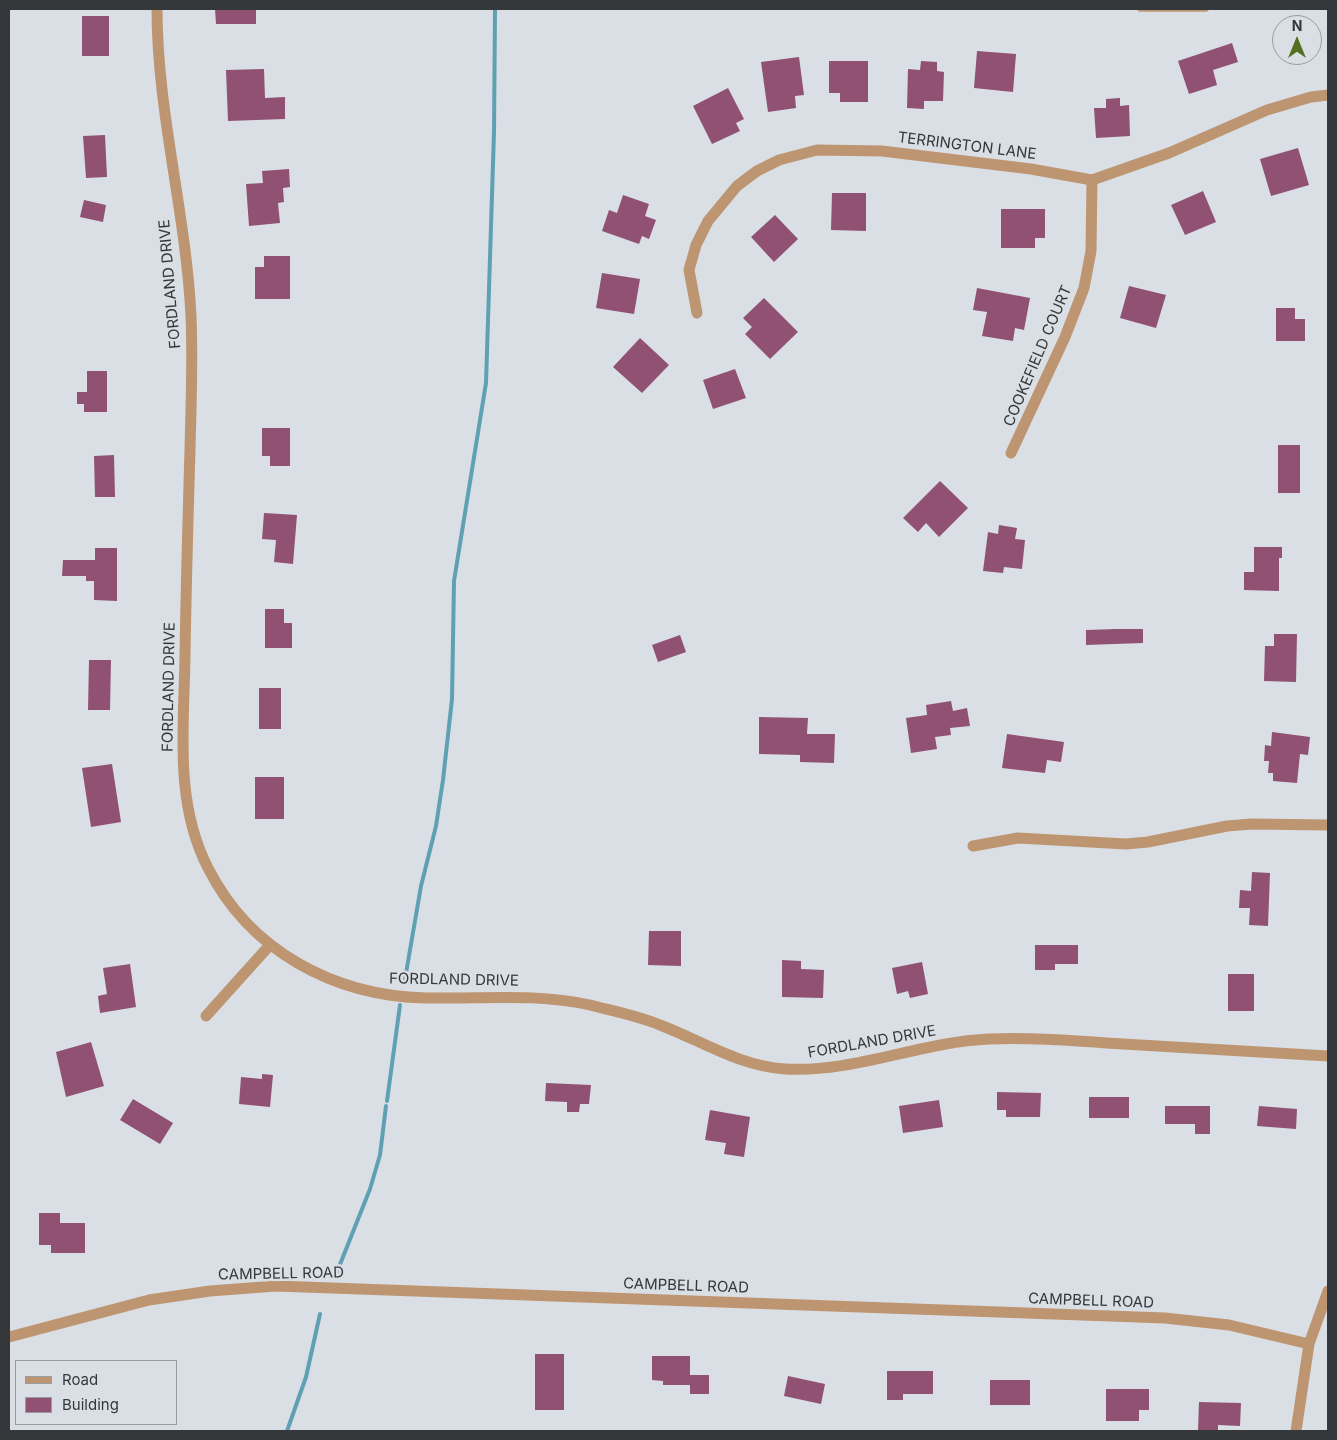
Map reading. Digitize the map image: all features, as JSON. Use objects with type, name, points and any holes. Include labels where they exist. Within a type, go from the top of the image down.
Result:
[{"type":"street","name":"FORDLAND DRIVE","points":[[157,9],[162,87],[188,275],[192,344],[185,627],[184,787],[196,842],[210,874],[228,902],[269,946],[322,975],[376,993],[429,998],[513,996],[560,999],[655,1023],[726,1055],[780,1068],[832,1067],[929,1046],[1007,1038],[1328,1056]]},
{"type":"street","name":"TERRINGTON LANE","points":[[697,313],[689,270],[696,245],[708,221],[737,186],[757,171],[779,160],[817,150],[882,150],[1031,169],[1092,180],[1169,153],[1275,107],[1311,97],[1328,95]]},
{"type":"street","name":"COOKEFIELD COURT","points":[[1011,453],[1058,354],[1084,288],[1092,251],[1092,180]]},
{"type":"street","points":[[973,846],[1018,838],[1126,844],[1148,842],[1227,826],[1252,824],[1328,825]]},
{"type":"street","points":[[206,1016],[269,946]]},
{"type":"street","name":"CAMPBELL ROAD","points":[[9,1337],[149,1300],[210,1291],[276,1286],[1165,1318],[1229,1325],[1309,1344]]},
{"type":"street","points":[[1296,1431],[1309,1344],[1328,1291]]},
{"type":"lane","points":[[1140,9],[1206,9]]},
{"type":"building","points":[[215,9],[256,9],[256,24],[216,24]]},
{"type":"building","points":[[82,16],[109,16],[109,56],[82,56]]},
{"type":"building","points":[[1232,43],[1238,62],[1213,70],[1217,85],[1189,94],[1178,61]]},
{"type":"building","points":[[977,51],[1016,54],[1013,92],[974,88]]},
{"type":"building","points":[[799,57],[804,95],[795,96],[796,108],[768,112],[761,62]]},
{"type":"building","points":[[829,61],[868,61],[868,102],[840,102],[840,93],[829,93]]},
{"type":"building","points":[[921,61],[937,62],[937,71],[944,72],[943,101],[924,101],[924,109],[907,108],[908,69],[920,70]]},
{"type":"building","points":[[264,69],[265,98],[285,97],[285,119],[228,121],[226,70]]},
{"type":"building","points":[[728,88],[744,119],[736,123],[740,131],[712,144],[693,106]]},
{"type":"building","points":[[1120,98],[1120,106],[1129,105],[1130,136],[1096,138],[1094,108],[1106,108],[1106,99]]},
{"type":"building","points":[[105,135],[107,177],[86,178],[83,136]]},
{"type":"building","points":[[1298,148],[1309,185],[1271,196],[1260,159]]},
{"type":"building","points":[[289,169],[290,187],[283,188],[284,202],[278,203],[280,223],[249,226],[246,184],[263,183],[262,171]]},
{"type":"building","points":[[1203,191],[1216,222],[1185,235],[1171,205]]},
{"type":"building","points":[[832,193],[866,193],[866,231],[831,230]]},
{"type":"building","points":[[623,195],[649,204],[645,216],[656,220],[649,239],[642,236],[639,244],[602,231],[609,210],[617,213]]},
{"type":"building","points":[[84,200],[106,205],[103,222],[80,217]]},
{"type":"building","points":[[1001,209],[1045,209],[1045,238],[1035,238],[1035,248],[1001,248]]},
{"type":"building","points":[[775,215],[798,239],[774,262],[751,237]]},
{"type":"building","points":[[264,256],[290,256],[290,299],[255,299],[255,267],[264,267]]},
{"type":"building","points":[[602,273],[640,279],[634,314],[596,308]]},
{"type":"building","points":[[1129,286],[1166,295],[1156,328],[1120,318]]},
{"type":"building","points":[[977,288],[1030,298],[1024,330],[1015,328],[1013,341],[982,336],[987,312],[973,310]]},
{"type":"building","points":[[764,298],[798,332],[770,359],[745,334],[752,327],[743,318]]},
{"type":"building","points":[[1276,308],[1295,308],[1295,319],[1305,319],[1305,341],[1276,341]]},
{"type":"building","points":[[640,338],[669,365],[642,393],[613,367]]},
{"type":"building","points":[[735,369],[746,398],[713,409],[703,380]]},
{"type":"building","points":[[87,371],[107,371],[107,412],[84,412],[84,404],[77,404],[77,392],[87,392]]},
{"type":"building","points":[[262,428],[290,428],[290,466],[270,466],[270,456],[262,456]]},
{"type":"building","points":[[1278,445],[1300,445],[1300,493],[1278,493]]},
{"type":"building","points":[[114,455],[115,497],[95,497],[94,456]]},
{"type":"building","points":[[940,481],[968,508],[939,537],[926,523],[918,532],[903,518]]},
{"type":"building","points":[[264,513],[297,515],[293,564],[274,562],[276,540],[262,539]]},
{"type":"building","points":[[999,525],[1017,528],[1015,539],[1025,540],[1022,569],[1004,567],[1003,573],[983,571],[988,532],[998,534]]},
{"type":"building","points":[[1254,547],[1282,547],[1282,558],[1279,558],[1279,591],[1244,590],[1244,572],[1254,572]]},
{"type":"building","points":[[95,548],[117,548],[117,601],[94,600],[94,581],[86,581],[86,576],[62,576],[63,560],[95,560]]},
{"type":"building","points":[[265,609],[284,609],[284,623],[292,623],[292,648],[265,648]]},
{"type":"building","points":[[1143,629],[1143,643],[1086,645],[1086,630]]},
{"type":"building","points":[[1274,634],[1297,634],[1296,682],[1264,681],[1265,646],[1274,646]]},
{"type":"building","points":[[680,635],[686,652],[658,662],[652,645]]},
{"type":"building","points":[[89,660],[111,660],[110,710],[88,710]]},
{"type":"building","points":[[259,688],[281,688],[281,729],[259,729]]},
{"type":"building","points":[[951,701],[953,711],[967,708],[970,726],[950,728],[951,735],[935,737],[937,749],[911,753],[906,718],[927,715],[926,705]]},
{"type":"building","points":[[759,717],[808,718],[807,734],[835,734],[834,763],[800,762],[800,755],[759,754]]},
{"type":"building","points":[[1272,732],[1310,737],[1308,755],[1300,754],[1297,783],[1273,781],[1273,773],[1268,773],[1269,761],[1264,761],[1265,745],[1271,746]]},
{"type":"building","points":[[1007,734],[1064,742],[1061,762],[1047,760],[1045,773],[1002,768]]},
{"type":"building","points":[[112,764],[121,822],[91,827],[82,768]]},
{"type":"building","points":[[255,777],[284,777],[284,819],[255,819]]},
{"type":"building","points":[[1252,872],[1270,873],[1268,926],[1249,925],[1250,908],[1239,908],[1240,890],[1251,891]]},
{"type":"building","points":[[649,931],[681,931],[681,966],[648,965]]},
{"type":"building","points":[[1035,945],[1078,945],[1078,964],[1055,964],[1055,970],[1035,970]]},
{"type":"building","points":[[782,960],[801,961],[801,969],[824,970],[823,998],[782,997]]},
{"type":"building","points":[[922,962],[928,994],[910,998],[908,991],[897,994],[892,968]]},
{"type":"building","points":[[130,964],[136,1007],[100,1013],[98,996],[107,994],[103,968]]},
{"type":"building","points":[[1228,974],[1254,974],[1254,1011],[1228,1011]]},
{"type":"building","points":[[91,1042],[104,1086],[66,1097],[56,1052]]},
{"type":"building","points":[[262,1074],[273,1075],[270,1107],[239,1104],[241,1077],[262,1079]]},
{"type":"building","points":[[546,1083],[591,1085],[589,1104],[580,1104],[579,1112],[567,1112],[567,1102],[545,1101]]},
{"type":"building","points":[[997,1092],[1041,1093],[1040,1117],[1006,1117],[1006,1110],[997,1110]]},
{"type":"building","points":[[1089,1097],[1129,1097],[1129,1118],[1089,1118]]},
{"type":"building","points":[[133,1099],[173,1123],[160,1144],[120,1120]]},
{"type":"building","points":[[939,1100],[943,1127],[903,1133],[899,1106]]},
{"type":"building","points":[[1165,1106],[1210,1106],[1210,1134],[1195,1134],[1195,1124],[1165,1124]]},
{"type":"building","points":[[1259,1106],[1297,1109],[1296,1129],[1257,1126]]},
{"type":"building","points":[[710,1110],[750,1117],[744,1157],[724,1154],[726,1143],[705,1140]]},
{"type":"building","points":[[39,1213],[60,1213],[60,1223],[85,1223],[85,1253],[51,1253],[51,1245],[39,1245]]},
{"type":"building","points":[[535,1354],[564,1354],[564,1410],[535,1410]]},
{"type":"building","points":[[652,1356],[690,1356],[690,1375],[709,1375],[709,1394],[690,1394],[690,1385],[663,1385],[663,1381],[652,1380]]},
{"type":"building","points":[[887,1371],[933,1371],[933,1394],[903,1394],[903,1400],[887,1400]]},
{"type":"building","points":[[788,1376],[825,1384],[821,1404],[784,1396]]},
{"type":"building","points":[[990,1380],[1030,1380],[1030,1405],[990,1405]]},
{"type":"building","points":[[1106,1389],[1149,1389],[1149,1410],[1139,1410],[1139,1421],[1106,1421]]},
{"type":"building","points":[[1199,1402],[1241,1403],[1240,1426],[1218,1425],[1218,1431],[1198,1431]]},
{"type":"waterway","points":[[405,979],[421,886],[436,826],[443,780],[452,699],[454,581],[486,383],[494,132],[495,9]]},
{"type":"waterway","points":[[387,1101],[400,1005]]},
{"type":"waterway","points":[[335,1277],[370,1189],[380,1155],[386,1106]]},
{"type":"waterway","points":[[287,1431],[306,1377],[320,1314]]}]
